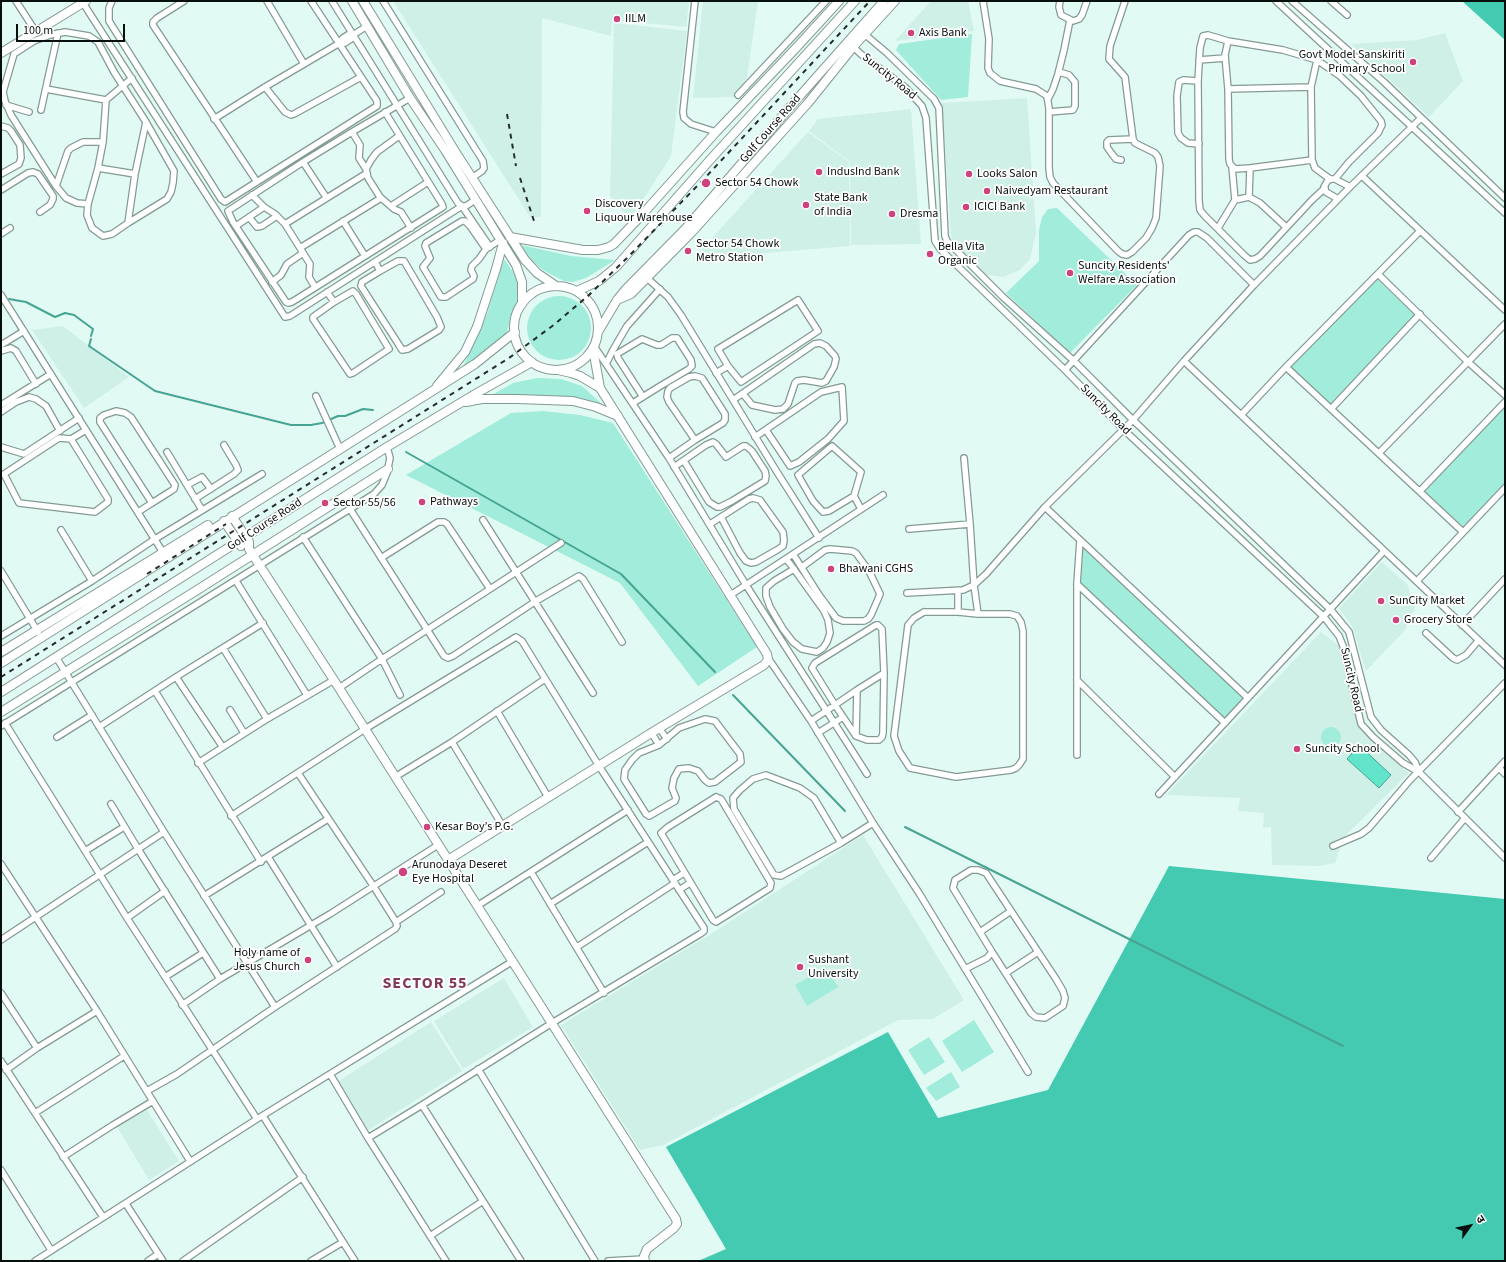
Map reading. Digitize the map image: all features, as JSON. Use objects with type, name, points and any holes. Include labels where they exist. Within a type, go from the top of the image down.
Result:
[{"type":"main road","points":[[352,1],[410,98],[445,150],[516,265],[522,282],[522,304]]},
{"type":"main road","points":[[363,1],[472,178],[525,260],[537,273],[556,286]]},
{"type":"main road","points":[[510,237],[583,250],[598,250],[610,247],[640,217],[716,132],[839,1]]},
{"type":"main road","name":"Golf Course Road","points":[[577,291],[599,281],[616,267],[634,244],[854,1]]},
{"type":"main road","name":"Golf Course Road","points":[[598,332],[617,300],[638,275],[686,228],[861,32],[884,1]]},
{"type":"main road","points":[[861,32],[895,1]]},
{"type":"main road","points":[[1,53],[85,2]]},
{"type":"main road","points":[[806,54],[812,31]]},
{"type":"main road","points":[[617,300],[631,294],[697,226],[808,103],[850,44]]},
{"type":"main road","points":[[624,234],[634,244]]},
{"type":"main road","points":[[432,391],[465,352],[477,327],[496,269],[502,242]]},
{"type":"main road","points":[[448,860],[651,732],[764,665],[768,660],[767,654],[729,596],[600,388],[594,347],[598,332],[598,320],[594,309],[587,299],[577,291],[567,287],[546,287],[537,290],[528,296],[522,304],[516,317],[515,332],[518,343],[524,353],[532,362],[544,368],[576,374],[600,388]]},
{"type":"main road","name":"Golf Course Road","points":[[1,663],[42,638],[165,556],[224,522],[339,446],[423,397],[475,364],[515,332]]},
{"type":"main road","points":[[558,370],[577,364],[585,358],[594,347]]},
{"type":"main road","name":"Golf Course Road","points":[[1,692],[387,447],[532,362]]},
{"type":"main road","points":[[458,404],[473,400],[496,399],[573,402],[618,416]]},
{"type":"main road","points":[[1,652],[165,556],[339,446]]},
{"type":"main road","points":[[1,712],[66,672],[251,552],[388,469]]},
{"type":"main road","points":[[232,516],[249,542],[251,552]]},
{"type":"main road","points":[[224,522],[242,547],[251,552],[261,565],[676,1218],[674,1228],[647,1250],[644,1260]]},
{"type":"street","points":[[16,1],[36,32]]},
{"type":"street","points":[[112,1],[109,8],[109,21],[221,199],[225,202],[377,106],[377,101],[311,1]]},
{"type":"street","points":[[184,1],[157,18],[153,22],[153,25],[257,182]]},
{"type":"street","points":[[267,1],[304,64]]},
{"type":"street","points":[[332,1],[488,248]]},
{"type":"street","points":[[383,1],[483,161],[484,168],[472,178]]},
{"type":"street","points":[[695,1],[683,112],[684,118],[691,124],[716,132]]},
{"type":"street","points":[[738,95],[826,1]]},
{"type":"street","points":[[983,1],[989,39],[988,68],[990,73],[1000,81],[1036,89],[1042,92],[1048,99]]},
{"type":"street","points":[[1060,1],[1059,12],[1061,15],[1070,20],[1079,19],[1087,1]]},
{"type":"street","points":[[1070,20],[1059,72],[1048,99],[1050,177],[1053,183],[1118,251],[1126,255],[1132,252],[1146,238],[1152,228],[1158,210],[1160,166],[1158,157],[1155,153],[1135,143],[1133,139],[1125,77],[1109,60],[1109,54],[1125,1]]},
{"type":"street","points":[[1276,1],[1413,126],[1505,213]]},
{"type":"street","points":[[1282,6],[1288,1]]},
{"type":"street","points":[[1292,1],[1345,47],[1505,198]]},
{"type":"street","points":[[1331,1],[1347,15]]},
{"type":"street","points":[[85,2],[133,80],[284,316],[290,316],[427,227],[475,200]]},
{"type":"street","points":[[214,119],[338,44],[343,38],[353,35],[367,26]]},
{"type":"street","name":"Suncity Road","points":[[861,32],[887,53],[934,99],[939,108],[946,236],[949,243],[1003,297],[1074,361]]},
{"type":"street","points":[[88,204],[77,203],[66,198],[56,186],[6,105],[4,92],[14,54],[34,41],[58,33],[90,36],[96,39],[123,86],[172,166],[174,175],[173,183],[171,192],[167,199],[128,222],[112,234],[102,236],[92,228],[88,215],[88,204],[98,168],[103,142],[106,100],[123,86],[133,80]]},
{"type":"street","points":[[41,110],[58,33]]},
{"type":"street","points":[[1208,35],[1228,41],[1283,50],[1317,60],[1340,76],[1361,96],[1381,121],[1382,125],[1378,133],[1332,179],[1325,184],[1324,188],[1260,256],[1255,259],[1250,260],[1244,255],[1200,210],[1198,144],[1199,60],[1203,36],[1208,35]]},
{"type":"street","points":[[1218,228],[1235,200],[1232,167],[1229,159],[1228,89],[1225,58],[1228,41]]},
{"type":"street","name":"Suncity Road","points":[[850,44],[862,55],[906,88],[922,106],[926,118],[935,241],[940,249],[1124,429],[1324,617],[1339,636],[1343,646],[1361,724],[1403,764],[1419,772]]},
{"type":"street","points":[[1199,60],[1225,58]]},
{"type":"street","points":[[1317,60],[1310,87],[1312,160],[1315,168],[1332,179],[1350,187]]},
{"type":"street","points":[[1049,112],[1072,110],[1075,106],[1075,82],[1070,75],[1059,72]]},
{"type":"street","points":[[265,87],[285,112],[291,115],[361,77]]},
{"type":"street","points":[[1198,81],[1183,80],[1178,82],[1177,96],[1178,133],[1188,144],[1198,144]]},
{"type":"street","points":[[1228,89],[1310,87]]},
{"type":"street","points":[[46,89],[106,100]]},
{"type":"street","points":[[385,112],[443,207],[288,304],[284,301],[229,216],[228,211],[303,162],[385,112],[410,98]]},
{"type":"street","points":[[6,105],[29,112]]},
{"type":"street","points":[[907,593],[958,591],[968,589],[986,574],[1045,507],[1133,420],[1184,361],[1254,285],[1350,187],[1421,118]]},
{"type":"street","points":[[128,222],[135,174],[146,122]]},
{"type":"street","points":[[1,126],[8,128],[11,131],[20,146],[21,158],[19,164],[1,174]]},
{"type":"street","points":[[352,132],[360,145],[359,158],[368,178],[381,198],[401,212],[411,228]]},
{"type":"street","points":[[285,224],[366,171],[370,160],[377,152],[399,136]]},
{"type":"street","points":[[1121,160],[1116,159],[1112,154],[1107,142],[1109,140],[1133,139]]},
{"type":"street","points":[[56,186],[68,151],[71,148],[83,142],[103,142]]},
{"type":"street","points":[[1232,167],[1235,169],[1250,168],[1312,160]]},
{"type":"street","points":[[303,162],[326,197]]},
{"type":"street","points":[[98,168],[135,174]]},
{"type":"street","points":[[1249,197],[1250,168]]},
{"type":"street","points":[[1,190],[28,174],[33,172],[38,174],[53,196],[50,205],[40,212]]},
{"type":"street","points":[[1362,176],[1505,310]]},
{"type":"street","points":[[391,206],[428,182]]},
{"type":"street","points":[[1324,188],[1329,195],[1338,199]]},
{"type":"street","points":[[252,195],[285,224],[310,264],[309,278],[315,287]]},
{"type":"street","points":[[1235,200],[1249,197],[1260,202],[1286,227]]},
{"type":"street","points":[[300,248],[381,198]]},
{"type":"street","points":[[236,226],[264,207]]},
{"type":"street","points":[[249,217],[257,227],[262,226],[277,216]]},
{"type":"street","points":[[343,221],[365,256]]},
{"type":"street","points":[[488,248],[465,221],[462,221],[426,243],[425,246],[430,258],[423,267],[441,297],[446,297],[473,279],[474,276],[471,270],[472,266],[488,248],[502,242]]},
{"type":"street","points":[[1,234],[10,228]]},
{"type":"street","points":[[1241,415],[1286,367],[1420,231]]},
{"type":"street","points":[[1065,370],[1189,235],[1194,232],[1198,232],[1207,238],[1254,285]]},
{"type":"street","points":[[272,282],[282,275],[287,264],[303,253]]},
{"type":"street","points":[[398,261],[404,261],[437,317],[440,327],[439,330],[408,349],[402,350],[361,286],[362,282],[380,271],[398,261]]},
{"type":"street","points":[[375,262],[380,271]]},
{"type":"street","points":[[1378,274],[1467,361],[1505,395]]},
{"type":"street","points":[[647,278],[660,289],[681,315],[755,437],[819,538]]},
{"type":"street","points":[[606,364],[627,326],[660,289]]},
{"type":"street","points":[[353,291],[389,349],[350,374],[347,372],[313,319],[315,315],[334,302],[353,291]]},
{"type":"street","points":[[327,292],[334,302]]},
{"type":"street","points":[[1,295],[165,556]]},
{"type":"street","points":[[798,300],[818,331],[741,382],[728,366],[718,349],[798,300]]},
{"type":"street","points":[[1331,409],[1420,314]]},
{"type":"street","points":[[1379,453],[1467,361],[1505,324]]},
{"type":"street","points":[[1,345],[24,331]]},
{"type":"street","points":[[633,403],[643,397],[692,366],[691,360],[677,338],[672,338],[661,345],[657,345],[642,339],[617,354],[618,358],[643,397]]},
{"type":"street","points":[[733,400],[814,344],[820,343],[826,346],[835,356],[836,359],[834,367],[826,381],[822,383],[804,380],[797,381],[788,404],[783,409],[775,410],[752,405],[743,394]]},
{"type":"street","points":[[594,347],[633,403],[674,467],[746,585],[867,774]]},
{"type":"street","points":[[1,351],[11,348],[16,351],[36,384]]},
{"type":"street","points":[[1074,361],[1133,420],[1331,610],[1349,632],[1371,717],[1381,730],[1409,755],[1415,762],[1419,772],[1505,858]]},
{"type":"street","points":[[1184,361],[1505,665]]},
{"type":"street","points":[[716,373],[728,366]]},
{"type":"street","points":[[1286,367],[1463,532]]},
{"type":"street","points":[[1,406],[51,374]]},
{"type":"street","points":[[668,458],[696,440],[725,420],[725,414],[702,378],[695,376],[689,377],[670,388],[667,397],[696,440]]},
{"type":"street","points":[[755,437],[821,392],[842,388],[844,421],[828,439],[799,462],[790,466],[766,430]]},
{"type":"street","points":[[316,396],[339,446]]},
{"type":"street","points":[[1,412],[16,402],[29,397],[36,399],[46,406],[60,431]]},
{"type":"street","points":[[1420,491],[1505,402]]},
{"type":"street","points":[[138,512],[174,489],[175,485],[131,417],[125,413],[116,411],[104,415],[100,418],[100,422],[152,503]]},
{"type":"street","points":[[1,447],[24,454],[79,418]]},
{"type":"street","points":[[71,439],[108,498],[108,502],[95,512],[19,503],[4,474],[59,438],[71,439],[86,430]]},
{"type":"street","points":[[674,467],[713,442],[726,457],[743,446],[746,446],[752,451],[765,471],[765,481],[723,506],[716,506],[709,502],[684,461]]},
{"type":"street","points":[[195,499],[238,470],[224,446]]},
{"type":"street","points":[[854,496],[829,511],[823,512],[813,501],[798,475],[832,446],[861,472],[854,496],[861,509]]},
{"type":"street","points":[[354,1261],[302,1177],[182,1004],[3,724],[236,581],[374,494],[385,480],[390,458],[387,447]]},
{"type":"street","points":[[167,452],[202,510]]},
{"type":"street","points":[[964,458],[974,585],[978,614]]},
{"type":"street","points":[[1,636],[92,581],[155,539],[262,474]]},
{"type":"street","points":[[187,485],[202,477],[211,489]]},
{"type":"street","points":[[1417,581],[1505,488]]},
{"type":"street","points":[[729,596],[883,495]]},
{"type":"street","points":[[710,524],[749,499],[753,498],[760,500],[783,532],[783,546],[756,562],[751,563],[746,561],[740,553],[721,517]]},
{"type":"street","points":[[1045,507],[1248,698]]},
{"type":"street","points":[[350,509],[444,656],[448,658],[536,601],[579,576],[584,579],[622,642]]},
{"type":"street","points":[[483,520],[517,571],[593,693]]},
{"type":"street","points":[[381,558],[438,522],[444,522],[447,524],[490,589]]},
{"type":"street","points":[[909,530],[970,524]]},
{"type":"street","points":[[61,530],[92,581]]},
{"type":"street","points":[[304,537],[382,659],[400,695]]},
{"type":"street","points":[[1078,755],[1077,584],[1080,540]]},
{"type":"street","points":[[339,688],[561,543]]},
{"type":"street","points":[[793,554],[836,618],[843,621],[864,621],[871,615],[880,594],[869,571],[856,553],[852,551],[825,550],[802,567]]},
{"type":"street","points":[[1160,794],[1384,551]]},
{"type":"street","points":[[786,559],[824,611],[828,620],[830,633],[827,642],[824,648],[817,652],[802,649],[793,642],[773,612],[766,596],[766,588],[774,581],[794,570]]},
{"type":"street","points":[[1,571],[42,638]]},
{"type":"street","points":[[1462,625],[1505,579]]},
{"type":"street","points":[[236,581],[307,695]]},
{"type":"street","points":[[1077,584],[1225,723]]},
{"type":"street","points":[[958,591],[958,612]]},
{"type":"street","points":[[924,612],[958,612],[978,614],[1010,614],[1017,616],[1021,622],[1023,631],[1023,759],[1020,765],[1010,770],[956,777],[910,768],[899,751],[894,736],[908,625],[914,618],[924,612]]},
{"type":"street","points":[[99,727],[176,676],[263,623]]},
{"type":"street","points":[[878,625],[882,629],[884,673],[882,737],[876,742],[861,739],[856,736],[835,705],[812,666],[878,625]]},
{"type":"street","points":[[1426,633],[1452,658],[1457,660],[1466,655],[1478,641]]},
{"type":"street","points":[[231,816],[365,729],[516,637],[522,641],[599,766],[704,928],[704,932],[552,1023],[368,1138]]},
{"type":"street","points":[[223,648],[267,719]]},
{"type":"street","points":[[56,657],[204,896],[275,1007]]},
{"type":"street","points":[[768,658],[811,721],[872,823],[919,894],[1028,1072]]},
{"type":"street","points":[[811,721],[884,673]]},
{"type":"street","points":[[176,676],[222,746]]},
{"type":"street","points":[[395,777],[452,742],[545,679]]},
{"type":"street","points":[[198,763],[222,746],[334,680]]},
{"type":"street","points":[[1077,680],[1175,777]]},
{"type":"street","points":[[1333,846],[1361,834],[1369,828],[1419,772],[1505,683]]},
{"type":"street","points":[[856,736],[858,690]]},
{"type":"street","points":[[154,691],[261,862]]},
{"type":"street","points":[[230,710],[244,733]]},
{"type":"street","points":[[497,711],[548,797]]},
{"type":"street","points":[[57,737],[92,715]]},
{"type":"street","points":[[818,733],[843,717]]},
{"type":"street","points":[[705,719],[715,721],[740,754],[741,762],[715,782],[709,783],[698,771],[689,768],[679,769],[674,778],[672,788],[676,798],[675,801],[650,816],[646,814],[624,779],[625,770],[639,753],[659,745],[667,739],[679,728],[705,719]]},
{"type":"street","points":[[659,728],[667,739]]},
{"type":"street","points":[[651,732],[659,745]]},
{"type":"street","points":[[452,742],[502,825]]},
{"type":"street","points":[[1458,812],[1505,761]]},
{"type":"street","points":[[1499,768],[1505,774]]},
{"type":"street","points":[[148,1091],[177,1074],[275,1007],[395,929],[397,926],[374,887],[298,773]]},
{"type":"street","points":[[841,843],[814,798],[800,788],[766,775],[753,779],[733,798],[734,809],[774,875],[781,876],[841,843],[872,823]]},
{"type":"street","points":[[716,797],[719,797],[771,883],[770,888],[716,922],[713,920],[690,883],[661,833],[716,797]]},
{"type":"street","points":[[112,804],[124,827],[220,979]]},
{"type":"street","points":[[477,906],[628,810]]},
{"type":"street","points":[[1431,858],[1464,818]]},
{"type":"street","points":[[204,896],[328,819]]},
{"type":"street","points":[[85,851],[124,827]]},
{"type":"street","points":[[1,940],[164,832]]},
{"type":"street","points":[[550,904],[648,842]]},
{"type":"street","points":[[182,1004],[220,979],[374,887],[438,845]]},
{"type":"street","points":[[268,857],[338,967]]},
{"type":"street","points":[[1,864],[148,1091],[190,1161]]},
{"type":"street","points":[[971,870],[978,870],[986,873],[1063,991],[1065,998],[1063,1006],[1046,1018],[1036,1017],[1031,1013],[980,932],[953,888],[955,880],[971,870]]},
{"type":"street","points":[[531,872],[604,992]]},
{"type":"street","points":[[577,947],[674,882],[684,873]]},
{"type":"street","points":[[679,890],[690,883]]},
{"type":"street","points":[[127,918],[165,891]]},
{"type":"street","points":[[396,922],[441,892]]},
{"type":"street","points":[[980,932],[1011,911]]},
{"type":"street","points":[[965,969],[987,958],[992,952]]},
{"type":"street","points":[[1006,974],[1038,952]]},
{"type":"street","points":[[165,977],[204,953]]},
{"type":"street","points":[[35,1261],[260,1117],[513,961]]},
{"type":"street","points":[[1,993],[38,1048]]},
{"type":"street","points":[[6,1070],[97,1011]]},
{"type":"street","points":[[35,1113],[124,1056]]},
{"type":"street","points":[[1,1061],[103,1217]]},
{"type":"street","points":[[478,1069],[595,1261]]},
{"type":"street","points":[[330,1074],[368,1138],[446,1261]]},
{"type":"street","points":[[63,1157],[153,1101]]},
{"type":"street","points":[[422,1105],[521,1261]]},
{"type":"street","points":[[1,1170],[51,1250]]},
{"type":"street","points":[[183,1261],[302,1177]]},
{"type":"street","points":[[430,1236],[483,1201]]},
{"type":"street","points":[[126,1204],[163,1261]]},
{"type":"street","points":[[310,1261],[343,1242]]},
{"type":"street","points":[[148,1261],[158,1254]]},
{"type":"street","points":[[608,1261],[644,1260]]},
{"type":"shaded area","points":[[393,1],[689,1],[686,27],[612,20],[611,36],[542,18],[541,217],[530,217]]},
{"type":"shaded area","points":[[703,1],[758,1],[747,78],[734,97],[693,98]]},
{"type":"shaded area","points":[[931,1],[968,1],[974,31],[895,41]]},
{"type":"shaded area","points":[[1462,1],[1505,1],[1505,40]]},
{"type":"shaded area","points":[[614,23],[687,31],[671,156],[630,220],[610,196]]},
{"type":"shaded area","name":"Govt Model Sanskiriti Primary School","points":[[1445,33],[1463,81],[1429,117],[1351,44],[1417,40]]},
{"type":"shaded area","points":[[972,34],[968,97],[941,100],[896,50],[899,44]]},
{"type":"shaded area","points":[[1027,98],[1036,233],[1030,259],[1020,270],[1003,277],[986,275],[958,250],[951,236],[942,103]]},
{"type":"shaded area","points":[[911,109],[921,244],[851,245],[850,162],[809,131],[818,119]]},
{"type":"shaded area","points":[[808,132],[849,162],[850,246],[693,259]]},
{"type":"shaded area","points":[[1057,208],[1137,285],[1070,353],[1006,293],[1039,261],[1039,230],[1042,217],[1048,209]]},
{"type":"shaded area","points":[[521,245],[571,256],[615,260],[586,278],[573,282],[564,281],[543,270],[529,258]]},
{"type":"shaded area","points":[[504,259],[513,272],[519,287],[517,301],[506,334],[483,356],[462,369],[487,314]]},
{"type":"shaded area","points":[[1377,279],[1415,315],[1331,404],[1291,367]]},
{"type":"shaded area","points":[[559,296],[577,302],[585,310],[591,328],[585,346],[577,354],[559,360],[541,354],[533,346],[527,328],[533,310],[541,302]]},
{"type":"shaded area","points":[[63,326],[129,377],[84,408],[32,330]]},
{"type":"shaded area","points":[[537,378],[561,379],[582,386],[602,404],[584,399],[561,396],[492,395],[513,383]]},
{"type":"shaded area","points":[[1505,407],[1505,483],[1464,527],[1424,491]]},
{"type":"shaded area","points":[[543,411],[580,415],[613,423],[757,647],[698,686],[620,583],[406,475],[511,413]]},
{"type":"shaded area","points":[[1083,548],[1243,698],[1224,719],[1081,583]]},
{"type":"shaded area","points":[[1382,562],[1407,584],[1415,608],[1405,630],[1366,671],[1352,626],[1339,608]]},
{"type":"shaded area","name":"Suncity School","points":[[1321,632],[1338,645],[1359,726],[1409,773],[1343,838],[1335,863],[1319,866],[1272,865],[1271,827],[1263,828],[1264,813],[1238,811],[1240,798],[1166,795]]},
{"type":"shaded area","points":[[1327,727],[1335,727],[1341,733],[1341,741],[1335,747],[1327,747],[1321,741],[1321,733]]},
{"type":"shaded area","points":[[1359,745],[1391,775],[1379,788],[1347,759]]},
{"type":"shaded area","name":"Sushant University","points":[[863,835],[964,1000],[933,1019],[898,1020],[663,1145],[640,1150],[561,1025],[711,934]]},
{"type":"shaded area","points":[[1169,866],[1505,899],[1505,1261],[698,1261],[726,1249],[666,1147],[888,1032],[938,1118],[1048,1090]]},
{"type":"shaded area","points":[[826,967],[838,987],[807,1006],[795,985]]},
{"type":"shaded area","points":[[504,978],[533,1027],[463,1069],[434,1021]]},
{"type":"shaded area","points":[[974,1020],[994,1052],[962,1072],[942,1041]]},
{"type":"shaded area","points":[[431,1022],[462,1071],[367,1131],[337,1082]]},
{"type":"shaded area","points":[[929,1037],[945,1062],[924,1075],[908,1050]]},
{"type":"shaded area","points":[[951,1072],[960,1087],[936,1101],[926,1088]]},
{"type":"shaded area","points":[[147,1110],[179,1161],[149,1180],[117,1127]]},
{"type":"waterway","points":[[9,299],[26,302],[55,317],[65,313],[74,315],[93,329],[91,336]]},
{"type":"waterway","points":[[91,339],[89,346],[155,391],[291,425],[311,425],[322,423],[338,416],[345,416],[363,409],[373,410]]},
{"type":"waterway","points":[[406,452],[621,574],[715,672]]},
{"type":"waterway","points":[[733,695],[845,811]]},
{"type":"waterway","points":[[905,827],[1343,1046]]},
{"type":"railway","points":[[1,677],[509,358],[555,324],[589,295],[627,258],[703,180],[870,1]]},
{"type":"railway","points":[[507,114],[516,166]]},
{"type":"railway","points":[[520,178],[534,221]]},
{"type":"railway","points":[[147,574],[226,524]]},
{"type":"place","name":"IILM","points":[[617,19]]},
{"type":"place","name":"Axis Bank","points":[[911,33]]},
{"type":"place","name":"Govt Model Sanskiriti Primary School","points":[[1413,62]]},
{"type":"place","name":"IndusInd Bank","points":[[819,172]]},
{"type":"place","name":"Looks Salon","points":[[969,174]]},
{"type":"place","name":"Sector 54 Chowk","points":[[706,183]]},
{"type":"place","name":"Naivedyam Restaurant","points":[[987,191]]},
{"type":"place","name":"State Bank of India","points":[[806,205]]},
{"type":"place","name":"ICICI Bank","points":[[966,207]]},
{"type":"place","name":"Discovery Liquour Warehouse","points":[[587,211]]},
{"type":"place","name":"Dresma","points":[[892,214]]},
{"type":"place","name":"Sector 54 Chowk Metro Station","points":[[688,251]]},
{"type":"place","name":"Bella Vita Organic","points":[[930,254]]},
{"type":"place","name":"Suncity Residents' Welfare Association","points":[[1070,273]]},
{"type":"place","name":"Pathways","points":[[422,502]]},
{"type":"place","name":"Sector 55/56","points":[[325,503]]},
{"type":"place","name":"Bhawani CGHS","points":[[831,569]]},
{"type":"place","name":"SunCity Market","points":[[1381,601]]},
{"type":"place","name":"Grocery Store","points":[[1396,620]]},
{"type":"place","name":"Suncity School","points":[[1297,749]]},
{"type":"place","name":"Kesar Boy’s P.G.","points":[[427,827]]},
{"type":"place","name":"Arunodaya Deseret Eye Hospital","points":[[403,872]]},
{"type":"place","name":"Holy name of Jesus Church","points":[[308,960]]},
{"type":"place","name":"Sushant University","points":[[800,967]]},
{"type":"district","name":"SECTOR 55","points":[[425,984]]}]
